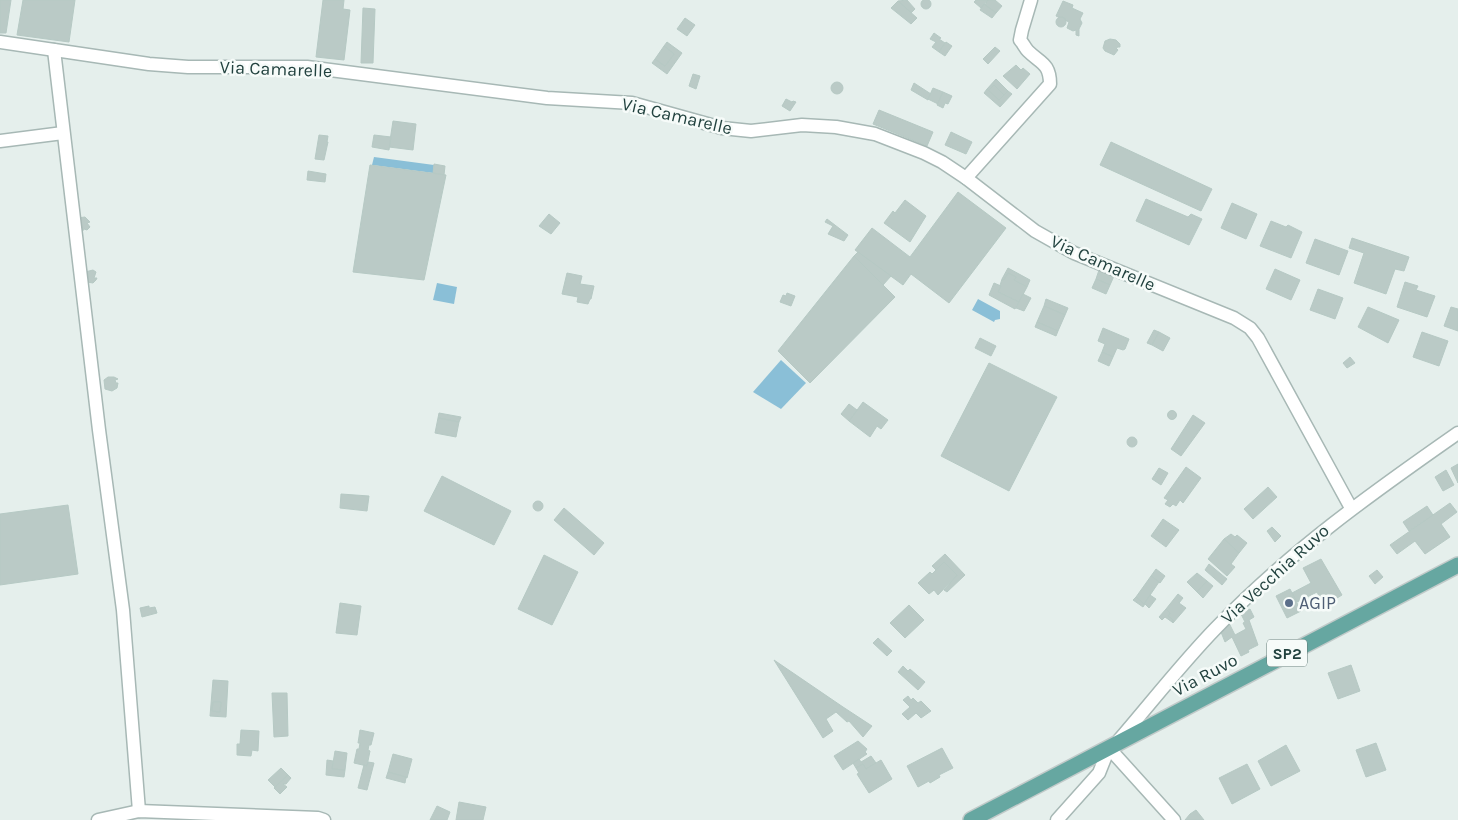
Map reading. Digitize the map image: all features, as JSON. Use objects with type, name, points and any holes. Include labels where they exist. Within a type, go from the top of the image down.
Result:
[{"type":"main road","name":"Via Ruvo","points":[[970,820],[1458,564]]},
{"type":"street","points":[[966,178],[1050,84],[1050,73],[1044,62],[1028,50],[1020,40],[1031,0]]},
{"type":"street","name":"Via Camarelle","points":[[0,42],[149,64],[306,67],[547,98],[632,102],[722,128],[752,131],[802,125],[836,127],[875,134],[924,153],[966,178],[1035,232],[1074,253],[1234,318],[1250,328],[1258,338],[1351,508]]},
{"type":"street","points":[[54,50],[99,430],[123,610],[139,811]]},
{"type":"street","points":[[0,141],[63,134]]},
{"type":"street","name":"Via Vecchia Ruvo","points":[[1057,820],[1099,773],[1113,745],[1215,628],[1289,559],[1351,508],[1458,433]]},
{"type":"street","points":[[1113,745],[1174,820]]},
{"type":"street","points":[[98,820],[139,811],[318,818],[324,820]]},
{"type":"water","points":[[374,157],[434,165],[433,173],[372,165]]},
{"type":"water","points":[[437,283],[457,287],[454,304],[433,300]]},
{"type":"water","points":[[978,299],[1000,311],[1000,319],[994,322],[972,310]]},
{"type":"water","points":[[781,360],[806,383],[781,409],[753,392]]},
{"type":"building","points":[[926,-1],[931,4],[926,9],[921,4]]},
{"type":"building","points":[[0,0],[11,0],[6,33],[0,33]]},
{"type":"building","points":[[23,0],[75,0],[69,42],[17,35]]},
{"type":"building","points":[[323,0],[344,0],[343,9],[350,10],[344,60],[316,57]]},
{"type":"building","points":[[907,0],[915,9],[911,13],[898,1]]},
{"type":"building","points":[[976,0],[988,0],[981,8],[974,2]]},
{"type":"building","points":[[988,0],[995,0],[1002,6],[996,13],[985,5]]},
{"type":"building","points":[[898,1],[917,18],[911,24],[891,8]]},
{"type":"building","points":[[1063,1],[1073,5],[1072,8],[1083,13],[1080,19],[1082,23],[1079,29],[1079,36],[1076,35],[1076,30],[1073,31],[1067,28],[1069,22],[1056,16]]},
{"type":"building","points":[[984,4],[996,13],[992,18],[980,10]]},
{"type":"building","points":[[363,8],[375,9],[373,63],[361,63]]},
{"type":"building","points":[[1059,17],[1063,17],[1066,22],[1065,26],[1059,27],[1056,24],[1056,20]]},
{"type":"building","points":[[685,18],[695,25],[687,36],[677,29]]},
{"type":"building","points":[[934,33],[945,43],[939,52],[932,47],[936,42],[930,39]]},
{"type":"building","points":[[1110,39],[1116,40],[1120,44],[1120,47],[1116,48],[1118,50],[1114,55],[1103,48],[1105,41]]},
{"type":"building","points":[[667,42],[682,53],[667,74],[652,63],[655,59],[665,66],[674,54],[664,46]]},
{"type":"building","points":[[946,42],[952,46],[945,56],[939,52]]},
{"type":"building","points":[[664,46],[674,54],[665,66],[655,59]]},
{"type":"building","points":[[995,47],[1000,51],[988,64],[983,59]]},
{"type":"building","points":[[1016,65],[1021,70],[1023,68],[1030,74],[1017,89],[1003,76]]},
{"type":"building","points":[[693,74],[700,76],[696,89],[689,86]]},
{"type":"building","points":[[996,79],[1008,91],[1004,95],[994,85],[988,91],[987,89]]},
{"type":"building","points":[[835,82],[839,82],[843,88],[839,94],[835,94],[831,90],[831,86]]},
{"type":"building","points":[[914,83],[931,94],[928,100],[911,90]]},
{"type":"building","points":[[994,85],[1004,95],[999,100],[988,91]]},
{"type":"building","points":[[933,88],[943,92],[938,104],[928,99]]},
{"type":"building","points":[[987,89],[999,100],[1008,91],[1012,94],[1000,107],[984,93]]},
{"type":"building","points":[[943,92],[952,96],[948,104],[945,103],[943,108],[937,105]]},
{"type":"building","points":[[786,99],[796,102],[790,111],[782,106]]},
{"type":"building","points":[[879,110],[933,132],[927,146],[873,124]]},
{"type":"building","points":[[393,121],[416,124],[413,150],[389,147]]},
{"type":"building","points":[[951,132],[972,142],[966,154],[945,145]]},
{"type":"building","points":[[319,135],[328,136],[324,160],[315,159]]},
{"type":"building","points":[[374,135],[391,137],[389,150],[372,147]]},
{"type":"building","points":[[1111,142],[1212,189],[1201,211],[1100,165]]},
{"type":"building","points":[[434,164],[445,166],[444,175],[433,173]]},
{"type":"building","points":[[370,165],[446,175],[424,280],[353,272]]},
{"type":"building","points":[[308,171],[326,174],[325,182],[307,180]]},
{"type":"building","points":[[958,192],[1006,228],[949,303],[911,274],[903,285],[855,250],[872,228],[910,257]]},
{"type":"building","points":[[1146,199],[1188,217],[1191,214],[1202,219],[1189,245],[1136,221]]},
{"type":"building","points":[[905,200],[926,216],[910,242],[884,223]]},
{"type":"building","points":[[1232,203],[1257,214],[1246,239],[1221,228]]},
{"type":"building","points":[[549,214],[560,223],[551,234],[539,226]]},
{"type":"building","points":[[85,217],[90,222],[87,223],[90,227],[80,232],[77,218]]},
{"type":"building","points":[[827,219],[848,235],[844,241],[828,234],[833,226],[825,222]]},
{"type":"building","points":[[1271,221],[1286,227],[1288,225],[1302,232],[1291,258],[1260,246]]},
{"type":"building","points":[[1352,238],[1409,257],[1404,271],[1395,269],[1386,294],[1354,283],[1364,253],[1349,248]]},
{"type":"building","points":[[1315,239],[1348,251],[1339,275],[1306,263]]},
{"type":"building","points":[[858,252],[891,276],[883,285],[854,256]]},
{"type":"building","points":[[854,256],[895,297],[810,383],[778,351]]},
{"type":"building","points":[[1008,268],[1030,280],[1027,287],[1014,280],[1016,277],[1008,273],[1004,280],[1002,279]]},
{"type":"building","points":[[1275,269],[1300,280],[1291,300],[1266,289]]},
{"type":"building","points":[[93,270],[96,272],[94,278],[97,278],[96,280],[93,283],[87,282],[85,272]]},
{"type":"building","points":[[1099,270],[1114,276],[1110,285],[1096,279]]},
{"type":"building","points":[[567,273],[582,276],[580,284],[594,286],[588,304],[577,302],[578,297],[562,294]]},
{"type":"building","points":[[1008,273],[1016,277],[1014,280],[1027,287],[1019,302],[998,292],[1002,279],[1004,280]]},
{"type":"building","points":[[1096,279],[1110,285],[1106,294],[1092,288]]},
{"type":"building","points":[[1405,282],[1418,286],[1416,290],[1435,296],[1427,317],[1397,307]]},
{"type":"building","points":[[994,283],[1001,286],[998,292],[1019,302],[1015,309],[989,295]]},
{"type":"building","points":[[1318,289],[1343,298],[1335,319],[1310,310]]},
{"type":"building","points":[[787,293],[795,296],[791,306],[780,302],[783,295],[786,296]]},
{"type":"building","points":[[1023,294],[1031,298],[1024,311],[1016,308]]},
{"type":"building","points":[[1046,299],[1068,308],[1065,315],[1044,306]]},
{"type":"building","points":[[1044,306],[1065,315],[1058,331],[1037,322]]},
{"type":"building","points":[[1368,307],[1399,320],[1388,343],[1358,327]]},
{"type":"building","points":[[1451,307],[1458,309],[1458,331],[1444,326]]},
{"type":"building","points":[[1037,322],[1058,331],[1056,336],[1035,327]]},
{"type":"building","points":[[1103,328],[1129,339],[1125,349],[1117,348],[1113,357],[1102,352],[1105,344],[1098,341]]},
{"type":"building","points":[[1154,330],[1159,332],[1152,345],[1147,343]]},
{"type":"building","points":[[1159,332],[1170,338],[1163,351],[1152,345]]},
{"type":"building","points":[[1422,332],[1448,341],[1439,366],[1413,357]]},
{"type":"building","points":[[980,338],[996,346],[991,356],[975,348]]},
{"type":"building","points":[[1102,352],[1113,357],[1109,366],[1098,361]]},
{"type":"building","points":[[1350,357],[1355,363],[1347,368],[1343,363]]},
{"type":"building","points":[[989,363],[1057,397],[1009,491],[941,456]]},
{"type":"building","points":[[108,377],[118,379],[115,380],[118,383],[117,388],[112,391],[105,389],[104,380]]},
{"type":"building","points":[[863,402],[888,420],[881,429],[877,426],[870,437],[849,421]]},
{"type":"building","points":[[849,404],[857,410],[849,421],[841,414]]},
{"type":"building","points":[[1172,410],[1177,415],[1172,420],[1167,415]]},
{"type":"building","points":[[439,413],[461,417],[459,422],[438,418]]},
{"type":"building","points":[[1193,415],[1205,423],[1181,456],[1171,449]]},
{"type":"building","points":[[438,418],[459,422],[456,437],[435,433]]},
{"type":"building","points":[[1130,437],[1134,437],[1137,442],[1136,446],[1130,447],[1127,444],[1127,440]]},
{"type":"building","points":[[1458,464],[1458,483],[1451,468]]},
{"type":"building","points":[[1186,467],[1201,478],[1183,503],[1180,500],[1176,506],[1173,504],[1170,507],[1165,504],[1168,500],[1164,498]]},
{"type":"building","points":[[1159,468],[1168,473],[1161,485],[1152,479]]},
{"type":"building","points":[[1446,470],[1454,485],[1443,491],[1435,477]]},
{"type":"building","points":[[442,476],[511,511],[494,545],[424,511]]},
{"type":"building","points":[[1268,487],[1277,497],[1253,519],[1244,509]]},
{"type":"building","points":[[341,494],[369,496],[367,511],[340,508]]},
{"type":"building","points":[[536,501],[540,501],[543,506],[542,510],[536,511],[533,508],[533,504]]},
{"type":"building","points":[[1450,503],[1457,512],[1441,524],[1450,537],[1425,554],[1415,541],[1397,554],[1390,545]]},
{"type":"building","points":[[68,505],[78,574],[0,585],[0,514]]},
{"type":"building","points":[[1427,506],[1433,515],[1409,531],[1403,522]]},
{"type":"building","points":[[564,508],[604,543],[594,555],[554,520]]},
{"type":"building","points":[[1163,519],[1179,530],[1166,547],[1151,536]]},
{"type":"building","points":[[1272,527],[1281,536],[1275,542],[1267,531]]},
{"type":"building","points":[[1231,534],[1235,537],[1237,535],[1247,543],[1239,553],[1224,539]]},
{"type":"building","points":[[1224,539],[1239,553],[1231,564],[1235,567],[1227,576],[1208,559]]},
{"type":"building","points":[[945,554],[965,575],[947,592],[944,590],[957,575],[944,562],[936,570],[932,566]]},
{"type":"building","points":[[544,555],[578,572],[552,625],[518,609]]},
{"type":"building","points":[[1321,559],[1342,595],[1324,606],[1317,592],[1297,602],[1292,593],[1311,583],[1303,568]]},
{"type":"building","points":[[944,562],[957,575],[938,595],[934,590],[929,594],[918,583],[930,572],[932,574]]},
{"type":"building","points":[[1209,564],[1227,579],[1222,585],[1205,570]]},
{"type":"building","points":[[1156,569],[1165,576],[1160,583],[1151,576]]},
{"type":"building","points":[[1377,570],[1383,577],[1375,584],[1369,576]]},
{"type":"building","points":[[1197,573],[1207,581],[1197,592],[1187,582]]},
{"type":"building","points":[[1151,576],[1159,582],[1144,604],[1136,597]]},
{"type":"building","points":[[1207,581],[1213,586],[1203,598],[1197,592]]},
{"type":"building","points":[[1290,589],[1301,611],[1287,618],[1276,596]]},
{"type":"building","points":[[1178,594],[1183,598],[1179,603],[1186,608],[1173,623],[1173,620],[1168,616],[1170,613],[1166,609]]},
{"type":"building","points":[[1150,595],[1156,599],[1149,608],[1145,604],[1143,607],[1133,600],[1136,597],[1144,604]]},
{"type":"building","points":[[340,603],[361,606],[357,635],[336,633]]},
{"type":"building","points":[[909,605],[924,620],[905,638],[890,623]]},
{"type":"building","points":[[149,606],[149,608],[155,607],[157,613],[142,617],[140,608]]},
{"type":"building","points":[[1166,609],[1170,613],[1168,616],[1173,620],[1172,622],[1165,617],[1162,620],[1159,617]]},
{"type":"building","points":[[1250,609],[1254,617],[1249,620],[1258,645],[1241,656],[1232,637],[1225,642],[1221,632],[1229,623],[1235,635],[1246,629],[1241,614]]},
{"type":"building","points":[[878,638],[892,651],[887,656],[873,643]]},
{"type":"building","points":[[774,660],[872,726],[863,737],[849,721],[847,722],[836,712],[826,719],[833,731],[823,738]]},
{"type":"building","points":[[1351,665],[1360,691],[1338,699],[1328,673]]},
{"type":"building","points":[[903,666],[908,671],[910,669],[925,682],[918,690],[898,672]]},
{"type":"building","points":[[213,680],[228,681],[226,717],[210,716]],"holes":[[[213,702],[221,702],[220,712],[212,711]]]},
{"type":"building","points":[[272,693],[287,693],[288,736],[274,737]]},
{"type":"building","points":[[908,696],[911,700],[913,698],[918,703],[921,701],[931,711],[921,718],[916,713],[908,720],[902,714],[910,707],[903,700]]},
{"type":"building","points":[[213,702],[221,702],[220,712],[212,711]]},
{"type":"building","points":[[241,730],[259,731],[258,751],[252,750],[251,756],[237,755],[237,744],[240,744]]},
{"type":"building","points":[[360,730],[374,733],[371,745],[369,745],[368,750],[370,751],[367,766],[354,763],[357,749],[359,749]]},
{"type":"building","points":[[858,741],[867,749],[865,752],[867,754],[843,770],[834,756]]},
{"type":"building","points":[[1376,743],[1386,770],[1366,777],[1356,750]]},
{"type":"building","points":[[1286,745],[1300,771],[1271,786],[1258,761]]},
{"type":"building","points":[[942,748],[953,768],[939,775],[940,777],[930,783],[929,781],[918,787],[907,766]]},
{"type":"building","points":[[335,751],[347,753],[345,770],[332,769]]},
{"type":"building","points":[[393,754],[412,759],[407,778],[388,772]]},
{"type":"building","points":[[871,756],[876,763],[866,769],[863,764],[856,768],[853,763],[859,759],[861,762]]},
{"type":"building","points":[[327,760],[333,761],[332,769],[345,770],[344,777],[326,775]]},
{"type":"building","points":[[881,760],[892,779],[869,793],[857,774],[859,773],[856,768],[863,764],[866,769]]},
{"type":"building","points":[[368,762],[374,763],[367,790],[358,788],[364,765],[367,766]]},
{"type":"building","points":[[1247,764],[1260,789],[1232,804],[1219,778]]},
{"type":"building","points":[[281,768],[288,775],[275,787],[268,780]]},
{"type":"building","points":[[388,772],[406,777],[405,783],[386,778]]},
{"type":"building","points":[[288,775],[291,778],[286,784],[283,784],[287,787],[280,794],[274,788]]},
{"type":"building","points":[[459,802],[486,807],[483,820],[456,820]]},
{"type":"building","points":[[437,806],[450,812],[447,820],[430,820]]},
{"type":"building","points":[[1196,810],[1204,820],[1185,820],[1190,814]]},
{"type":"place","name":"AGIP","points":[[1289,603]]}]
